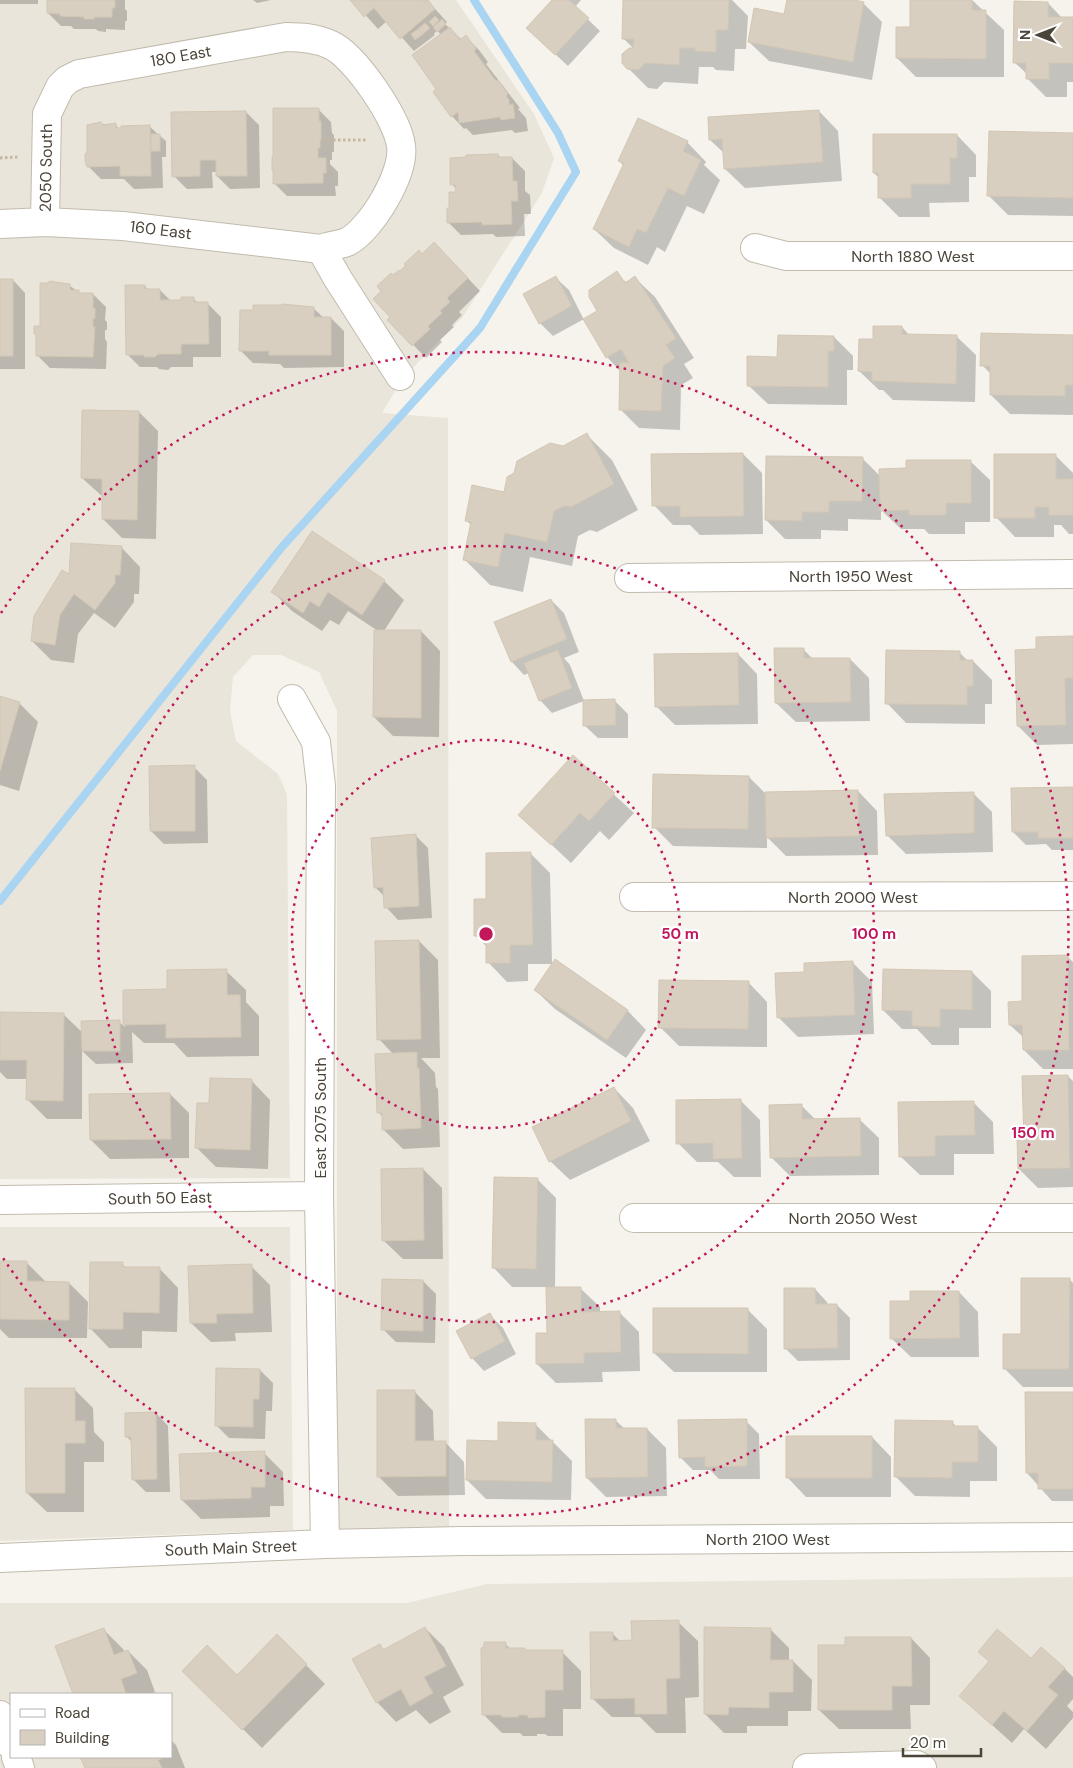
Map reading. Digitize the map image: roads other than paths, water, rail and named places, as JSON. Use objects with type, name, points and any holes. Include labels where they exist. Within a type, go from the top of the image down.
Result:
[{"type":"street","name":"180 East","points":[[60,87],[66,80],[79,74],[286,37],[306,37],[332,45],[373,89],[394,123],[401,146],[400,164],[395,180],[371,221],[348,241],[321,249]]},
{"type":"street","name":"2050 South","points":[[45,222],[47,114],[60,87]]},
{"type":"street","name":"160 East","points":[[0,224],[45,222],[123,226],[321,249]]},
{"type":"street","name":"North 1880 West","points":[[755,248],[786,256],[1073,256]]},
{"type":"street","points":[[321,249],[400,376]]},
{"type":"street","name":"North 1950 West","points":[[630,578],[1073,574]]},
{"type":"street","name":"East 2075 South","points":[[292,699],[316,742],[322,786],[319,1196],[325,1544]]},
{"type":"street","name":"North 2000 West","points":[[634,897],[1073,896]]},
{"type":"street","name":"South 50 East","points":[[0,1200],[319,1196]]},
{"type":"street","name":"North 2050 West","points":[[634,1218],[1073,1218]]},
{"type":"street","name":"North 2100 West","points":[[462,1541],[1073,1537]]},
{"type":"street","name":"South Main Street","points":[[0,1558],[325,1544],[462,1541]]},
{"type":"street","points":[[0,1715],[10,1742]]},
{"type":"street","points":[[807,1768],[920,1766]]},
{"type":"waterway","points":[[0,901],[282,547],[480,328],[576,172],[558,133],[474,0]]}]
